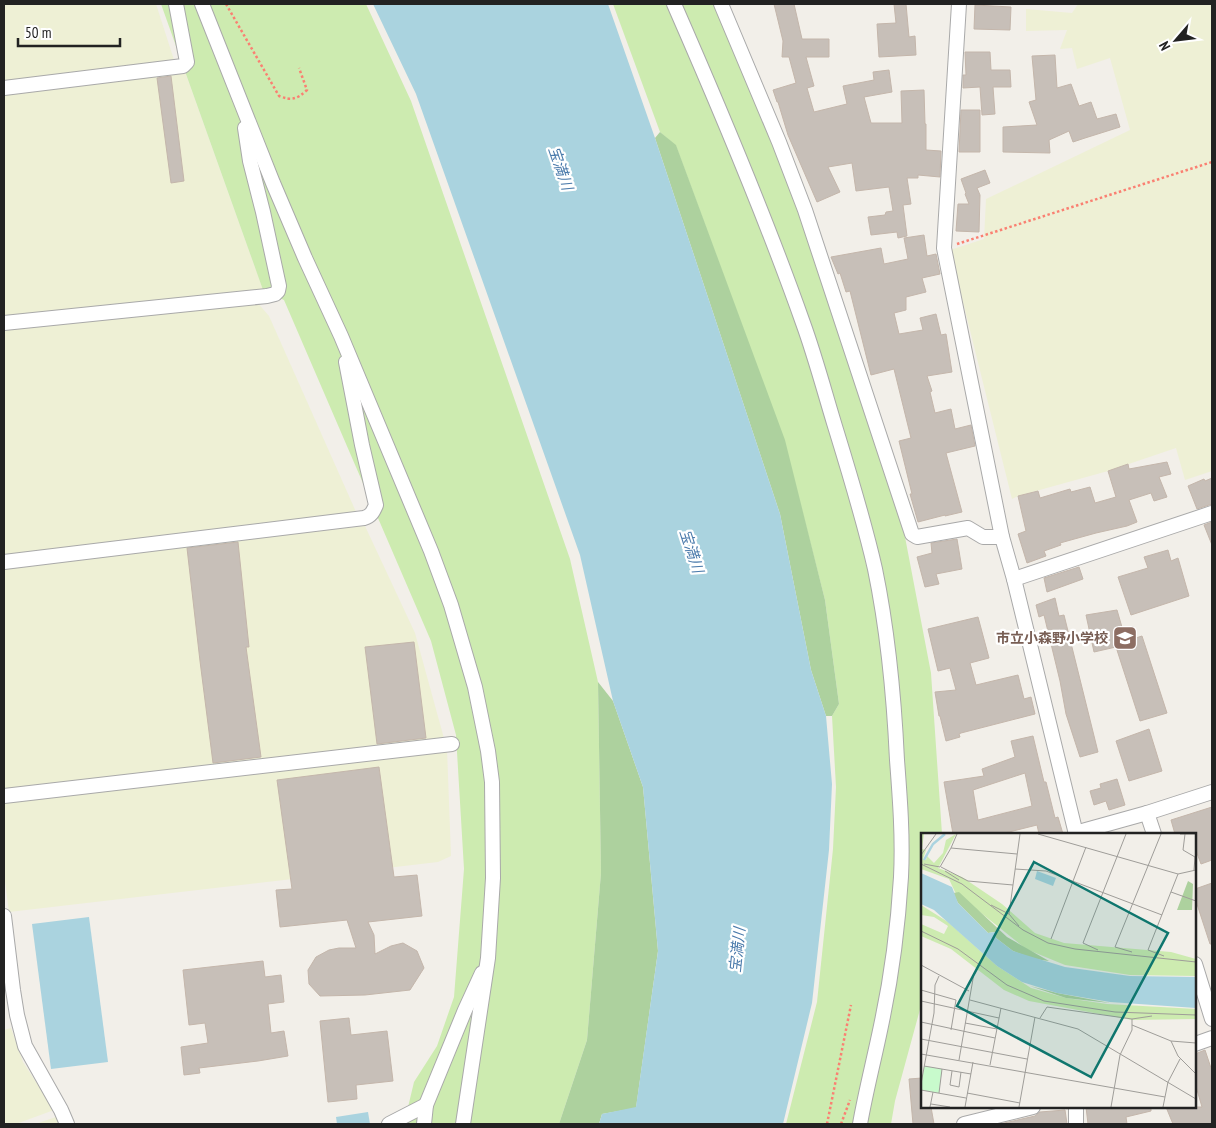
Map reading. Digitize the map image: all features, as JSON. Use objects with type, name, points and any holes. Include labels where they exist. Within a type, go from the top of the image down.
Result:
[{"type":"street","points":[[4,88],[183,66],[187,62],[176,4]]},
{"type":"street","points":[[202,4],[280,200],[342,336],[431,550],[451,605],[475,687],[488,751],[492,782],[493,878],[488,958],[463,1124]]},
{"type":"street","points":[[674,4],[703,69],[763,216],[804,325],[849,472],[867,537],[881,603],[891,669],[896,737],[901,812],[901,875],[891,971],[860,1124]]},
{"type":"street","points":[[721,4],[779,142],[805,210],[912,534],[917,537],[968,528],[982,537],[1002,537]]},
{"type":"street","points":[[959,4],[944,248],[1002,537],[1014,579],[1075,833]]},
{"type":"street","points":[[4,323],[275,294],[279,286],[250,161],[244,109]]},
{"type":"street","points":[[4,562],[354,520],[369,516],[376,505],[362,445],[342,336]]},
{"type":"street","points":[[1014,579],[1212,514]]},
{"type":"street","points":[[4,796],[452,744]]},
{"type":"street","points":[[1078,833],[1212,792]]},
{"type":"street","points":[[1148,813],[1154,833]]},
{"type":"street","points":[[4,916],[13,990],[23,1038],[34,1064],[67,1124]]},
{"type":"street","points":[[424,1124],[426,1105],[488,958]]},
{"type":"street","points":[[1196,967],[1212,1020]]},
{"type":"street","points":[[1196,1044],[1212,1038]]},
{"type":"street","points":[[389,1124],[426,1105]]},
{"type":"street","points":[[964,1124],[1029,1108]]},
{"type":"street","points":[[1076,1108],[1076,1124]]},
{"type":"path","points":[[226,4],[278,96],[288,100],[300,97],[307,90],[299,68]]},
{"type":"path","points":[[944,248],[1212,162]]},
{"type":"path","points":[[827,1124],[851,1005]]},
{"type":"green space","points":[[4,4],[156,4],[175,63],[4,83]]},
{"type":"green space","points":[[161,4],[366,4],[411,101],[570,559],[598,682],[601,873],[587,1040],[559,1124],[404,1124],[414,1082],[437,1046],[454,997],[464,869],[456,735],[431,641],[284,300],[263,290]]},
{"type":"green space","points":[[613,4],[714,4],[776,147],[865,403],[905,537],[931,673],[942,833],[921,833],[921,1006],[895,1101],[891,1124],[786,1124],[817,1002],[833,849],[836,787],[832,716],[839,704],[825,600],[784,440],[676,146],[660,132]]},
{"type":"green space","points":[[1078,4],[1212,4],[1212,471],[1185,480],[1176,448],[1108,471],[1012,499],[950,250],[984,239],[986,199],[1130,130],[1110,58],[1077,69],[1072,48],[1060,49],[1067,30],[1026,31],[1026,9],[1072,13]]},
{"type":"green space","points":[[184,69],[263,290],[4,317],[4,91]]},
{"type":"green space","points":[[660,132],[676,145],[785,440],[825,600],[839,704],[832,716],[826,716],[811,670],[780,514],[655,138]]},
{"type":"green space","points":[[256,301],[269,316],[357,514],[4,557],[4,326]]},
{"type":"green space","points":[[365,526],[415,633],[445,742],[4,790],[4,566]]},
{"type":"green space","points":[[598,682],[613,701],[643,787],[658,951],[636,1108],[602,1114],[599,1124],[559,1124],[587,1040],[601,873]]},
{"type":"green space","points":[[447,749],[451,856],[438,862],[9,912],[4,874],[4,802]]},
{"type":"green space","points":[[11,1028],[23,1062],[54,1110],[16,1124],[4,1124],[4,1030]]},
{"type":"green space","points":[[56,1117],[60,1124],[35,1124]]},
{"type":"water","name":"宝満川","points":[[373,4],[608,4],[655,138],[780,514],[811,670],[826,716],[832,784],[829,850],[812,1003],[783,1124],[599,1124],[602,1114],[636,1107],[658,951],[643,787],[613,701],[580,555],[416,94]]},
{"type":"water","points":[[89,917],[108,1062],[51,1069],[32,924]]},
{"type":"water","points":[[368,1112],[370,1124],[337,1124],[336,1117]]},
{"type":"building","points":[[774,4],[794,4],[802,39],[829,39],[829,57],[806,57],[814,86],[807,88],[814,112],[847,104],[843,86],[874,80],[873,72],[889,70],[892,92],[864,97],[871,123],[902,123],[901,91],[924,90],[926,150],[941,151],[940,177],[918,175],[918,178],[907,178],[911,204],[903,205],[907,236],[898,238],[897,232],[871,235],[868,217],[885,215],[886,212],[893,211],[889,187],[856,191],[852,163],[828,167],[840,192],[817,202],[788,135],[773,90],[796,83],[789,57],[782,57],[783,41]]},
{"type":"building","points":[[894,4],[906,4],[909,37],[915,36],[916,55],[879,57],[877,24],[896,23]]},
{"type":"building","points":[[975,5],[1011,7],[1010,30],[974,29]]},
{"type":"building","points":[[965,52],[990,52],[991,70],[1010,70],[1011,87],[993,87],[995,114],[982,115],[980,87],[963,88],[963,75],[966,75]]},
{"type":"building","points":[[1055,55],[1057,88],[1071,84],[1079,106],[1091,102],[1097,119],[1116,114],[1120,127],[1073,142],[1069,131],[1049,140],[1050,153],[1003,152],[1003,127],[1037,125],[1029,102],[1036,100],[1032,56]]},
{"type":"building","points":[[171,76],[184,181],[171,183],[157,78]]},
{"type":"building","points":[[961,110],[980,110],[980,152],[959,152]]},
{"type":"building","points":[[985,170],[990,183],[977,188],[980,195],[979,232],[956,231],[958,204],[969,204],[961,179]]},
{"type":"building","points":[[924,235],[927,256],[936,254],[940,274],[922,278],[926,292],[906,297],[906,310],[894,313],[899,334],[923,330],[920,318],[936,314],[941,335],[946,334],[952,372],[927,376],[932,391],[930,392],[935,413],[951,409],[955,429],[971,425],[975,446],[946,453],[962,512],[918,522],[899,441],[911,438],[894,369],[871,375],[850,291],[846,292],[840,273],[838,274],[831,257],[881,248],[884,264],[908,259],[904,238]]},
{"type":"building","points":[[1167,462],[1171,474],[1159,477],[1167,497],[1154,501],[1151,493],[1129,500],[1137,522],[1060,543],[1061,545],[1044,551],[1046,556],[1027,563],[1018,534],[1026,531],[1018,496],[1038,491],[1040,498],[1070,489],[1071,492],[1090,487],[1095,503],[1116,497],[1108,471],[1128,464],[1129,469]]},
{"type":"building","points":[[1212,478],[1212,504],[1197,509],[1188,486],[1204,479],[1205,481]]},
{"type":"building","points":[[1212,522],[1212,545],[1204,525]]},
{"type":"building","points":[[957,539],[962,569],[936,574],[939,584],[925,587],[917,557],[932,553],[931,543]]},
{"type":"building","points":[[238,542],[249,647],[246,647],[261,757],[213,763],[187,548]]},
{"type":"building","points":[[1168,550],[1171,561],[1178,558],[1189,596],[1131,615],[1118,577],[1148,568],[1144,557]]},
{"type":"building","points":[[1079,567],[1083,579],[1047,592],[1044,578]]},
{"type":"building","points":[[1055,598],[1059,616],[1064,615],[1098,752],[1080,757],[1066,714],[1044,615],[1039,617],[1036,605]]},
{"type":"building","points":[[1117,610],[1126,641],[1142,636],[1167,713],[1140,721],[1116,647],[1094,652],[1086,615]]},
{"type":"building","points":[[978,617],[989,658],[970,663],[976,685],[1018,675],[1024,699],[1031,697],[1035,714],[961,733],[959,734],[960,737],[946,741],[935,692],[956,690],[950,668],[938,671],[928,629]]},
{"type":"building","points":[[414,642],[426,738],[377,744],[365,647]]},
{"type":"building","points":[[1149,729],[1162,771],[1129,781],[1116,741]]},
{"type":"building","points":[[1033,736],[1055,818],[1058,817],[1063,833],[1039,833],[1037,825],[1005,833],[953,833],[944,782],[984,776],[982,769],[1015,757],[1011,741]],"holes":[[[1025,773],[1032,806],[978,820],[973,790]]]},
{"type":"building","points":[[379,767],[394,877],[417,875],[422,916],[368,922],[374,935],[375,954],[391,946],[403,943],[417,951],[424,968],[410,990],[365,995],[320,996],[309,984],[308,970],[316,957],[329,950],[356,948],[347,920],[280,927],[276,890],[292,889],[277,780]]},
{"type":"building","points":[[1117,779],[1125,805],[1109,810],[1106,801],[1094,805],[1090,791],[1101,788],[1100,784]]},
{"type":"building","points":[[1212,807],[1212,860],[1201,864],[1196,851],[1196,833],[1175,833],[1171,820]]},
{"type":"building","points":[[1212,883],[1212,944],[1210,944],[1196,901],[1196,889]]},
{"type":"building","points":[[263,961],[265,977],[281,975],[284,1002],[268,1004],[271,1033],[284,1031],[288,1056],[199,1068],[200,1073],[184,1075],[181,1047],[208,1043],[205,1023],[189,1025],[183,970]]},
{"type":"building","points":[[349,1018],[351,1035],[387,1031],[393,1081],[356,1085],[357,1099],[328,1102],[320,1021]]},
{"type":"building","points":[[1205,1050],[1212,1071],[1212,1124],[1173,1124],[1166,1108],[1202,1107],[1196,1086],[1196,1054]]},
{"type":"building","points":[[921,1078],[921,1108],[931,1108],[934,1124],[913,1124],[909,1079]]},
{"type":"building","points":[[1086,1108],[1151,1108],[1151,1111],[1126,1117],[1127,1124],[1088,1124]]},
{"type":"building","points":[[1065,1110],[1067,1124],[1000,1124],[1035,1116],[1040,1112]]},
{"type":"place","name":"市立小森野小学校","points":[[1125,638]]}]
